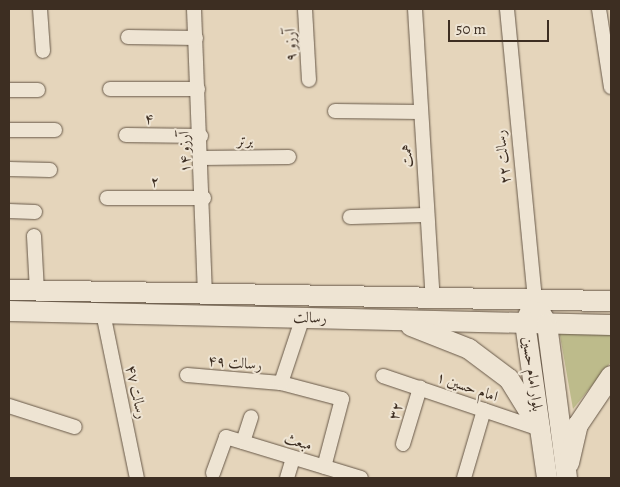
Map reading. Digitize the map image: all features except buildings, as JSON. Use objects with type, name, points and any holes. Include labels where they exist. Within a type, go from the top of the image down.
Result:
[{"type":"main road","name":"رسالت","points":[[9,290],[535,302],[611,301]]},
{"type":"main road","name":"بلوار امام حسین","points":[[535,302],[525,323],[547,478]]},
{"type":"main road","name":"بلوار امام حسین","points":[[535,302],[547,324],[566,478]]},
{"type":"main road","name":"رسالت","points":[[9,311],[611,325]]},
{"type":"main road","points":[[393,320],[469,349],[508,379],[540,429]]},
{"type":"main road","points":[[566,478],[578,425],[611,376]]},
{"type":"street","points":[[40,9],[43,51]]},
{"type":"street","name":"۱۴ آرزو","points":[[194,9],[204,198],[205,295]]},
{"type":"street","name":"۹ آرزو","points":[[305,9],[309,80]]},
{"type":"street","name":"همت","points":[[415,9],[433,300]]},
{"type":"street","name":"رسالت ۲۲","points":[[507,9],[535,302]]},
{"type":"street","points":[[599,9],[611,87]]},
{"type":"street","points":[[128,37],[196,38]]},
{"type":"street","points":[[110,89],[198,89]]},
{"type":"street","points":[[9,90],[38,90]]},
{"type":"street","points":[[335,111],[420,112]]},
{"type":"street","points":[[9,130],[55,130]]},
{"type":"street","name":"۴","points":[[126,135],[201,136]]},
{"type":"street","name":"برتر","points":[[201,158],[290,157]]},
{"type":"street","points":[[9,169],[50,170]]},
{"type":"street","name":"۲","points":[[106,198],[204,198]]},
{"type":"street","points":[[9,211],[35,212]]},
{"type":"street","points":[[350,217],[427,215]]},
{"type":"street","points":[[34,236],[37,291]]},
{"type":"street","name":"رسالت ۴۷","points":[[102,313],[137,478]]},
{"type":"street","name":"رسالت ۴۹","points":[[280,383],[303,318]]},
{"type":"street","name":"رسالت ۴۹","points":[[187,375],[280,383],[342,398],[324,467]]},
{"type":"street","name":"امام حسین ۱","points":[[383,376],[540,429]]},
{"type":"street","name":"۳۲","points":[[403,444],[420,388]]},
{"type":"street","points":[[9,406],[75,427]]},
{"type":"street","points":[[464,478],[484,410]]},
{"type":"street","points":[[244,442],[251,417]]},
{"type":"street","name":"مبعث","points":[[214,473],[226,437],[361,478]]},
{"type":"street","points":[[287,478],[294,458]]},
{"type":"shaded area","points":[[559,330],[611,332],[611,362],[573,409]]}]
